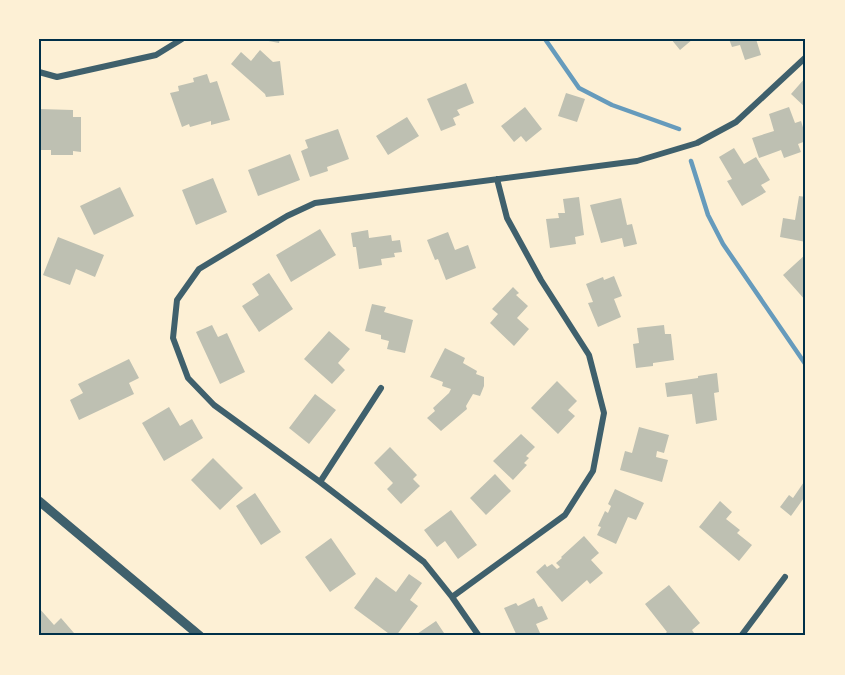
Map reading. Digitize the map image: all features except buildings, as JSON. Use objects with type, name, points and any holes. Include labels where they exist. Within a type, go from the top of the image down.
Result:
[{"type":"street","points":[[39,72],[57,77],[156,55],[182,39]]},
{"type":"street","points":[[479,636],[424,562],[320,482],[214,405],[188,378],[173,338],[177,300],[199,269],[287,216],[315,203],[637,161],[697,143],[735,122],[806,57]]},
{"type":"street","points":[[452,597],[565,515],[593,471],[604,413],[589,355],[541,280],[507,218],[497,179]]},
{"type":"street","points":[[320,482],[381,388]]},
{"type":"street","points":[[39,501],[200,636]]},
{"type":"street","points":[[741,636],[785,577]]},
{"type":"waterway","points":[[545,39],[579,88],[612,105],[679,129]]},
{"type":"waterway","points":[[691,161],[708,215],[723,244],[806,365]]}]
